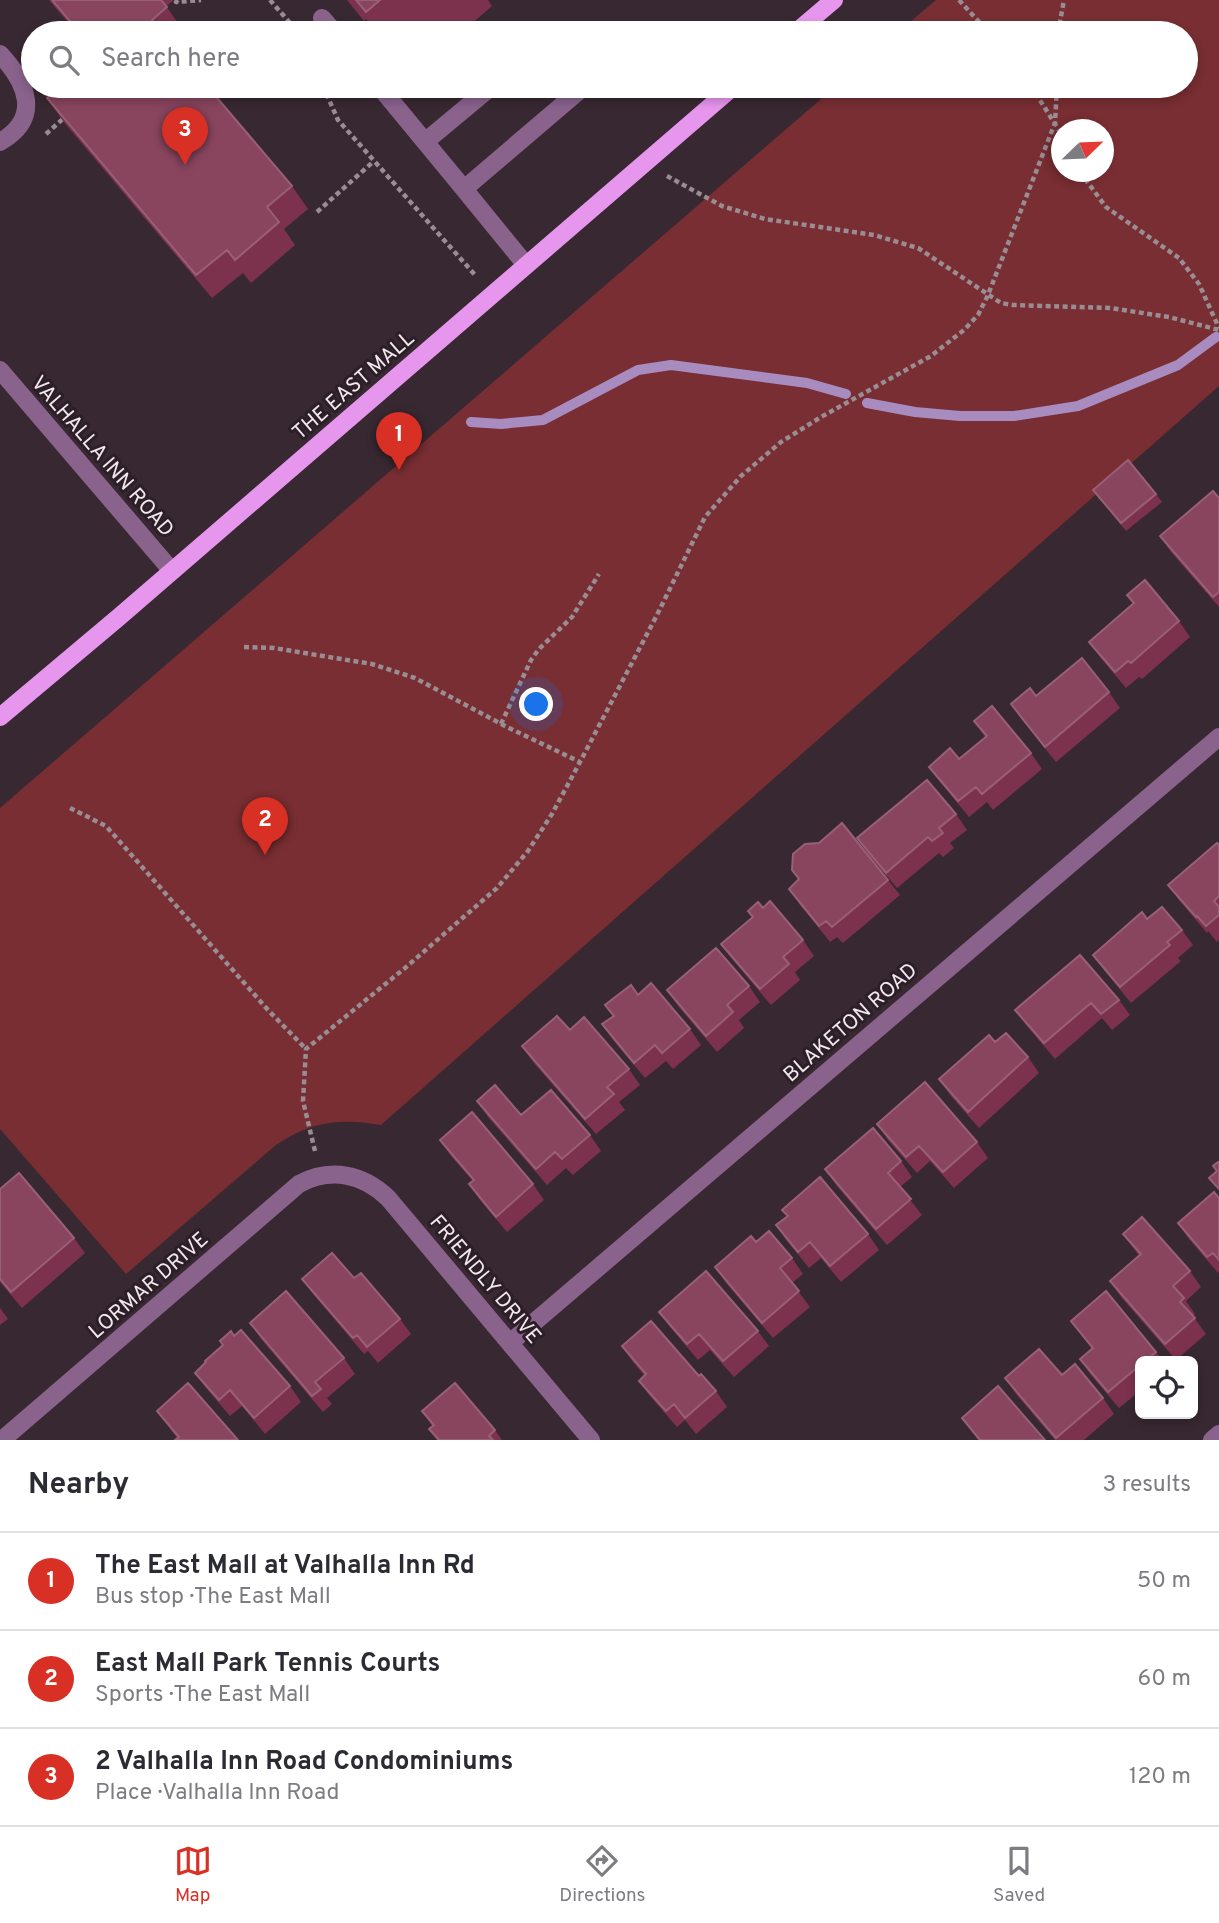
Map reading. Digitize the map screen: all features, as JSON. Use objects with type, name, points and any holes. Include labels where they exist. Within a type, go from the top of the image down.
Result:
[{"type":"main road","points":[[809,21],[834,0]]},
{"type":"main road","name":"THE EAST MALL","points":[[0,716],[720,98]]},
{"type":"street","points":[[0,54],[21,82]]},
{"type":"street","points":[[0,142],[11,135],[22,121],[26,98]]},
{"type":"street","points":[[389,98],[526,265]]},
{"type":"street","points":[[426,141],[478,98]]},
{"type":"street","points":[[464,189],[571,98]]},
{"type":"street","name":"VALHALLA INN ROAD","points":[[0,370],[172,571]]},
{"type":"street","name":"BLAKETON ROAD","points":[[510,1343],[1219,737]]},
{"type":"street","name":"FRIENDLY DRIVE","points":[[325,1175],[356,1177],[379,1189],[591,1440]]},
{"type":"street","name":"LORMAR DRIVE","points":[[2,1440],[299,1184],[325,1175]]},
{"type":"street","points":[[1212,1440],[1219,1434]]},
{"type":"path","points":[[178,0],[176,2],[201,0]]},
{"type":"path","points":[[270,0],[288,21]]},
{"type":"path","points":[[959,0],[978,21]]},
{"type":"path","points":[[1060,21],[1064,0]]},
{"type":"path","points":[[328,98],[338,120],[492,294]]},
{"type":"path","points":[[1039,98],[1052,119]]},
{"type":"path","points":[[1055,119],[1056,98]]},
{"type":"path","points":[[22,121],[65,117],[75,109]]},
{"type":"path","points":[[325,1175],[303,1101],[306,1049],[497,888],[528,851],[580,762],[705,517],[741,476],[781,442],[931,356],[964,330],[978,315],[1051,133]]},
{"type":"path","points":[[317,212],[374,161]]},
{"type":"path","points":[[643,162],[722,206],[765,219],[874,234],[918,248],[1002,303],[1110,308],[1169,317],[1219,329]]},
{"type":"path","points":[[1087,182],[1106,207],[1179,258],[1199,284],[1219,329]]},
{"type":"path","points":[[501,724],[531,660],[572,617],[598,574]]},
{"type":"path","points":[[244,647],[274,648],[372,664],[415,678],[580,762]]},
{"type":"path","points":[[70,808],[106,826],[268,1010],[306,1049]]},
{"type":"shaded area","points":[[936,0],[1219,0],[1219,386],[381,1125],[327,1123],[289,1137],[276,1145],[126,1274],[0,1129],[0,808],[822,98],[1198,98],[1198,21],[911,21]]},
{"type":"building","points":[[52,0],[161,0],[167,7],[153,21],[70,21]]},
{"type":"building","points":[[356,0],[380,0],[366,12]]},
{"type":"building","points":[[47,98],[217,98],[292,186],[267,207],[279,222],[235,260],[227,250],[196,275]]},
{"type":"building","points":[[1128,460],[1156,494],[1121,523],[1093,490]]},
{"type":"building","points":[[1213,491],[1219,498],[1219,592],[1213,597],[1160,536]]},
{"type":"building","points":[[1145,580],[1179,621],[1131,663],[1128,661],[1115,672],[1089,642],[1134,603],[1127,595]]},
{"type":"building","points":[[1082,658],[1109,692],[1045,747],[1011,704],[1030,688],[1036,696]]},
{"type":"building","points":[[992,706],[1031,753],[982,794],[976,787],[958,801],[929,767],[950,748],[959,759],[987,736],[974,721]]},
{"type":"building","points":[[927,780],[956,814],[939,828],[943,833],[932,841],[928,837],[886,873],[857,838]]},
{"type":"building","points":[[842,823],[888,880],[832,927],[826,921],[819,926],[789,889],[799,879],[792,870],[793,854],[805,844],[819,843]]},
{"type":"building","points":[[1217,843],[1219,896],[1214,901],[1219,907],[1219,915],[1206,926],[1168,885]]},
{"type":"building","points":[[770,901],[803,940],[783,957],[789,964],[760,989],[721,944],[753,917],[748,911],[758,902],[763,908]]},
{"type":"building","points":[[1162,907],[1182,930],[1167,942],[1170,945],[1120,987],[1093,955],[1142,912],[1147,919]]},
{"type":"building","points":[[716,948],[749,986],[727,1005],[733,1012],[706,1036],[667,990]]},
{"type":"building","points":[[1080,955],[1119,1000],[1101,1014],[1091,1003],[1044,1043],[1015,1010]]},
{"type":"building","points":[[651,983],[690,1029],[662,1053],[655,1045],[634,1063],[602,1024],[614,1016],[605,1005],[631,985],[638,995]]},
{"type":"building","points":[[557,1016],[570,1030],[584,1017],[629,1069],[607,1087],[614,1094],[585,1119],[522,1046]]},
{"type":"building","points":[[1006,1033],[1028,1057],[968,1112],[939,1079],[989,1035],[995,1042]]},
{"type":"building","points":[[925,1082],[977,1142],[943,1172],[919,1146],[906,1157],[877,1124]]},
{"type":"building","points":[[495,1085],[521,1115],[551,1090],[590,1135],[562,1159],[555,1152],[536,1169],[477,1101]]},
{"type":"building","points":[[472,1112],[533,1184],[496,1217],[469,1184],[474,1180],[440,1140]]},
{"type":"building","points":[[873,1128],[901,1161],[888,1173],[911,1199],[876,1229],[825,1169]]},
{"type":"building","points":[[1218,1162],[1219,1189],[1209,1178],[1217,1171],[1213,1166]]},
{"type":"building","points":[[19,1173],[74,1238],[11,1292],[0,1279],[0,1189]]},
{"type":"building","points":[[820,1177],[868,1234],[830,1266],[810,1242],[798,1252],[776,1225],[788,1216],[782,1210]]},
{"type":"building","points":[[1214,1192],[1219,1198],[1219,1260],[1213,1253],[1207,1257],[1178,1223]]},
{"type":"building","points":[[1142,1217],[1190,1271],[1173,1286],[1184,1298],[1180,1302],[1195,1318],[1165,1344],[1110,1281],[1141,1254],[1123,1234]]},
{"type":"building","points":[[769,1231],[792,1258],[780,1268],[799,1291],[762,1323],[715,1267],[751,1236],[756,1242]]},
{"type":"building","points":[[332,1253],[354,1278],[361,1273],[400,1319],[367,1347],[357,1335],[353,1338],[302,1279]]},
{"type":"building","points":[[706,1271],[758,1331],[723,1361],[699,1334],[687,1344],[659,1312]]},
{"type":"building","points":[[286,1291],[344,1358],[315,1382],[321,1389],[312,1396],[250,1323]]},
{"type":"building","points":[[1106,1291],[1156,1352],[1151,1356],[1135,1356],[1135,1369],[1108,1392],[1080,1359],[1093,1348],[1071,1321]]},
{"type":"building","points":[[651,1321],[699,1376],[701,1374],[716,1391],[685,1418],[674,1404],[666,1411],[639,1381],[646,1374],[622,1346]]},
{"type":"building","points":[[241,1330],[290,1386],[254,1418],[230,1390],[219,1400],[195,1373],[223,1345],[220,1341],[231,1331],[234,1336]]},
{"type":"building","points":[[1039,1349],[1062,1375],[1075,1364],[1103,1398],[1056,1438],[1005,1378]]},
{"type":"building","points":[[188,1383],[238,1440],[175,1440],[179,1437],[157,1411]]},
{"type":"building","points":[[455,1383],[495,1430],[489,1436],[493,1440],[439,1440],[429,1429],[434,1425],[422,1411]]},
{"type":"building","points":[[998,1386],[1045,1440],[980,1440],[962,1418]]},
{"type":"waterway","points":[[867,403],[915,412],[960,416],[1014,416],[1078,406],[1178,365],[1216,337]]},
{"type":"waterway","points":[[471,422],[501,424],[543,420],[638,370],[671,365],[807,383],[846,394]]},
{"type":"place","name":"2 Valhalla Inn Road Condominiums","points":[[185,165]]},
{"type":"place","name":"The East Mall at Valhalla Inn Rd","points":[[399,470]]},
{"type":"place","name":"East Mall Park Tennis Courts","points":[[265,855]]}]
